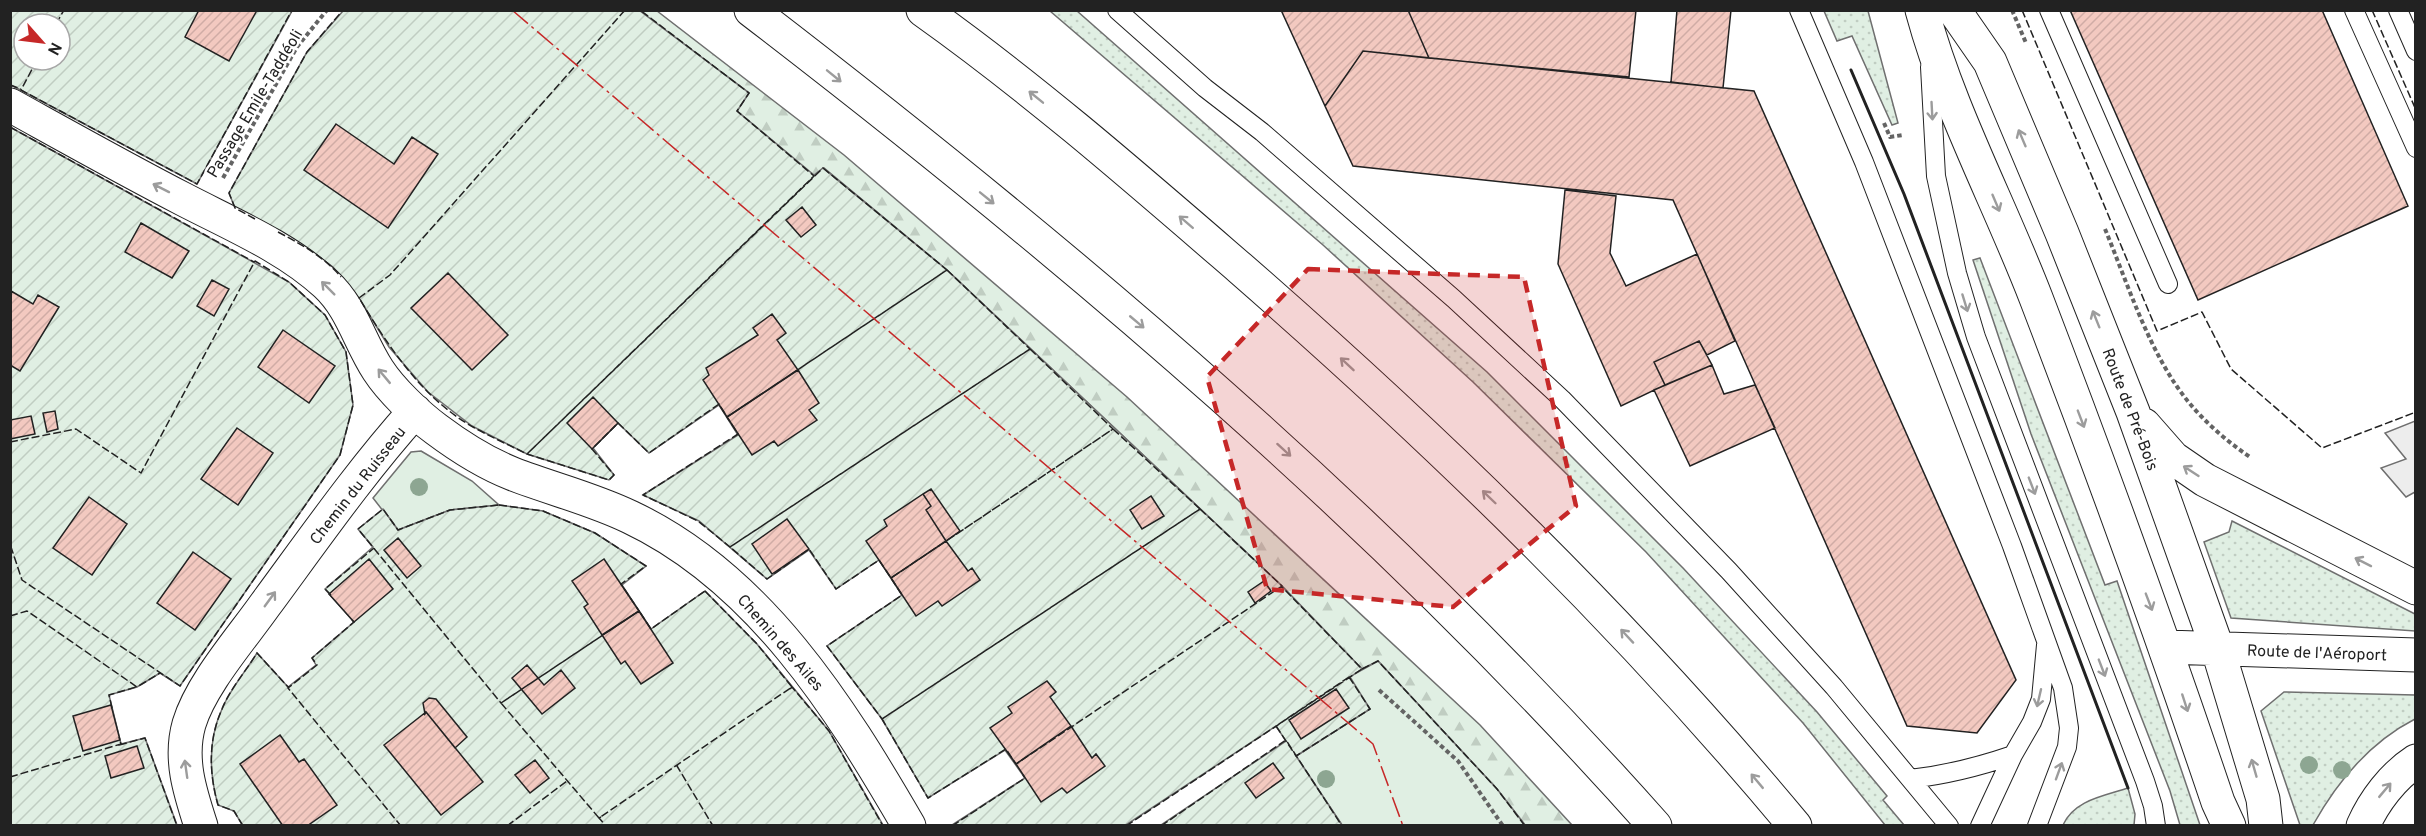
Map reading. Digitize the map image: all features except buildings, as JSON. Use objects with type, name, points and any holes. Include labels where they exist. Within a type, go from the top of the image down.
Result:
[{"type":"main road","points":[[751,10],[1049,248],[1261,430],[1359,520],[1519,677],[1655,825]]},
{"type":"main road","points":[[923,10],[982,52],[1180,216],[1315,334],[1431,440],[1592,598],[1683,696],[1795,825]]},
{"type":"main road","points":[[939,10],[982,52]]},
{"type":"main road","name":"Route de Pré-Bois","points":[[1954,10],[1990,62],[2062,233],[2133,412],[2218,650],[2263,799],[2266,825]]},
{"type":"main road","points":[[1925,21],[1948,89],[2035,296],[2166,647],[2218,802],[2229,825]]},
{"type":"main road","name":"Chemin du Ruisseau","points":[[10,105],[113,163],[268,244],[326,285],[353,319],[378,371],[415,411],[300,558],[222,664],[200,700],[189,722],[184,768],[201,825]]},
{"type":"main road","name":"Chemin des Ailes","points":[[415,411],[460,446],[487,462],[629,516],[688,551],[717,573],[756,610],[805,666],[845,720],[909,825]]},
{"type":"main road","points":[[2133,412],[2161,446],[2184,467],[2231,495],[2415,588]]},
{"type":"main road","name":"Route de l'Aéroport","points":[[2166,647],[2415,655]]},
{"type":"main road","points":[[2363,825],[2384,791],[2415,761]]},
{"type":"lane","points":[[1117,10],[1205,88],[1262,132],[1454,299],[1562,399],[1729,571],[1834,687],[1949,825]]},
{"type":"lane","points":[[1799,10],[1868,173],[2047,640],[2063,688],[2069,728],[2062,763],[2037,825]]},
{"type":"lane","points":[[2049,10],[2169,284]]},
{"type":"lane","points":[[2354,10],[2415,148]]},
{"type":"lane","points":[[2398,10],[2415,51]]},
{"type":"lane","points":[[1925,21],[1936,176],[1957,273],[1976,337],[2145,781],[2156,825]]},
{"type":"lane","points":[[1980,825],[2013,755],[2032,722],[2041,699],[2047,640]]},
{"type":"lane","points":[[1910,779],[1974,769],[2013,755]]},
{"type":"path","name":"Passage Emile-Taddéoli","points":[[205,211],[297,47],[327,10]]},
{"type":"path","points":[[1887,129],[1890,137],[1907,135]]},
{"type":"path","points":[[1379,690],[1458,761],[1503,825]]},
{"type":"highlighted area","points":[[1308,269],[1524,277],[1576,506],[1453,607],[1267,589],[1207,377]]},
{"type":"green space","points":[[620,10],[623,12],[640,11],[749,93],[737,111],[814,175],[823,168],[947,270],[1282,586],[1362,669],[1350,677],[1370,709],[1296,756],[1342,825],[1161,825],[1286,741],[1276,726],[1126,825],[952,825],[1025,778],[1005,750],[928,798],[882,719],[827,646],[902,595],[879,560],[836,589],[809,550],[767,579],[699,521],[643,495],[738,435],[719,405],[649,453],[618,423],[593,448],[614,475],[609,480],[527,454],[472,426],[428,392],[389,347],[359,298],[333,267],[302,245],[235,208],[229,193],[307,52],[343,11]]},
{"type":"green space","points":[[10,11],[292,11],[197,184],[11,85]]},
{"type":"green space","points":[[640,11],[657,11],[844,155],[1127,397],[1480,725],[1572,825],[1525,825],[1497,789],[1378,661],[1362,669],[1282,586],[947,270],[824,168],[814,176],[737,111],[749,93]]},
{"type":"green space","points":[[1050,11],[1077,11],[1487,372],[1683,568],[1817,712],[1887,796],[1883,800],[1904,825],[1885,825],[1803,723],[1646,552],[1473,382],[1323,245]]},
{"type":"green space","points":[[1824,11],[1868,11],[1898,123],[1892,125],[1852,36],[1837,41]]},
{"type":"green space","points":[[10,127],[289,282],[325,315],[346,352],[353,405],[340,455],[180,686],[160,673],[137,687],[109,695],[121,744],[145,738],[177,825],[11,825]]},
{"type":"green space","points":[[1980,258],[2105,585],[2117,581],[2200,825],[2180,825],[2170,791],[2031,434],[1973,260]]},
{"type":"green space","points":[[421,451],[472,481],[499,505],[450,510],[398,530],[373,498],[411,452]]},
{"type":"green space","points":[[499,505],[543,511],[595,533],[646,566],[622,585],[651,629],[705,591],[757,644],[829,731],[883,825],[243,826],[234,811],[218,805],[211,757],[217,721],[225,702],[257,653],[288,687],[316,665],[312,658],[354,622],[325,589],[373,547],[358,529],[383,509],[398,530],[450,510]]},
{"type":"green space","points":[[2232,521],[2415,614],[2415,631],[2231,618],[2204,542],[2229,532]]},
{"type":"green space","points":[[1378,661],[1497,789],[1525,825],[1342,825],[1296,756],[1370,709],[1349,677]]},
{"type":"green space","points":[[2284,692],[2415,695],[2415,719],[2383,739],[2356,764],[2322,809],[2313,825],[2300,825],[2261,711]]},
{"type":"green space","points":[[2128,788],[2135,814],[2134,825],[2063,825],[2074,810],[2082,804]]},
{"type":"shaded area","points":[[2415,421],[2415,492],[2406,497],[2381,468],[2406,459],[2385,433]]},
{"type":"fence","points":[[31,72],[21,90],[197,184],[292,10]]},
{"type":"fence","points":[[255,219],[235,208],[229,193],[307,52],[343,10]]},
{"type":"fence","points":[[625,10],[390,275],[359,298],[395,353],[438,402],[473,427],[527,454],[814,176],[737,111],[749,93],[640,10]]},
{"type":"fence","points":[[2022,10],[2157,331],[2202,312],[2231,369],[2322,448],[2416,412]]},
{"type":"fence","points":[[2372,10],[2416,110]]},
{"type":"fence","points":[[10,85],[21,89]]},
{"type":"fence","points":[[10,127],[254,262]]},
{"type":"fence","points":[[823,168],[947,270],[727,417],[719,404],[649,453],[618,423],[592,449],[614,475],[609,480],[527,454],[823,168]]},
{"type":"fence","points":[[278,232],[320,257],[341,277]]},
{"type":"fence","points":[[10,442],[76,429],[141,473],[255,261],[289,282],[325,315],[346,352],[353,405],[340,455],[180,686],[22,580],[10,544]]},
{"type":"fence","points":[[947,270],[1030,349],[730,547],[698,521],[643,495],[738,434],[727,417],[947,270]]},
{"type":"fence","points":[[1030,349],[1113,429],[891,578],[879,560],[836,589],[809,549],[767,579],[730,547],[1030,349]]},
{"type":"fence","points":[[1113,429],[1200,509],[882,719],[827,646],[902,595],[891,578],[1113,429]]},
{"type":"fence","points":[[499,505],[543,511],[595,533],[646,566],[621,584],[639,611],[501,703],[358,529],[383,509],[398,530],[450,510],[499,505]]},
{"type":"fence","points":[[1200,509],[1282,586],[1016,764],[1006,749],[928,798],[882,719],[1200,509]]},
{"type":"fence","points":[[331,595],[325,589],[374,548]]},
{"type":"fence","points":[[1126,826],[1362,669],[1281,586]]},
{"type":"fence","points":[[705,591],[757,644],[792,687],[599,818],[501,703],[639,611],[651,629],[705,591]]},
{"type":"fence","points":[[10,616],[27,611],[137,687],[160,673]]},
{"type":"fence","points":[[352,620],[354,622],[312,658],[317,665],[288,688],[401,826]]},
{"type":"fence","points":[[243,826],[234,811],[218,805],[215,793],[211,757],[217,721],[229,694],[257,653],[289,688]]},
{"type":"fence","points":[[1362,669],[1378,661],[1497,789],[1525,826]]},
{"type":"fence","points":[[1349,677],[1370,709],[1296,756],[1276,726],[1349,677]]},
{"type":"fence","points":[[112,708],[109,695],[136,687]]},
{"type":"fence","points":[[790,689],[792,687],[829,731],[883,826]]},
{"type":"fence","points":[[10,777],[121,744],[119,737]]},
{"type":"fence","points":[[119,745],[145,738],[177,826]]},
{"type":"fence","points":[[1161,826],[1286,740],[1342,826]]},
{"type":"fence","points":[[678,765],[713,826]]},
{"type":"fence","points":[[952,826],[1025,778],[1023,775]]},
{"type":"fence","points":[[507,826],[567,781]]},
{"type":"fence","points":[[601,817],[599,818],[606,826]]},
{"type":"wall","points":[[1851,70],[1904,194],[2128,788]]},
{"type":"power","points":[[512,10],[1373,744],[1403,826]]}]
